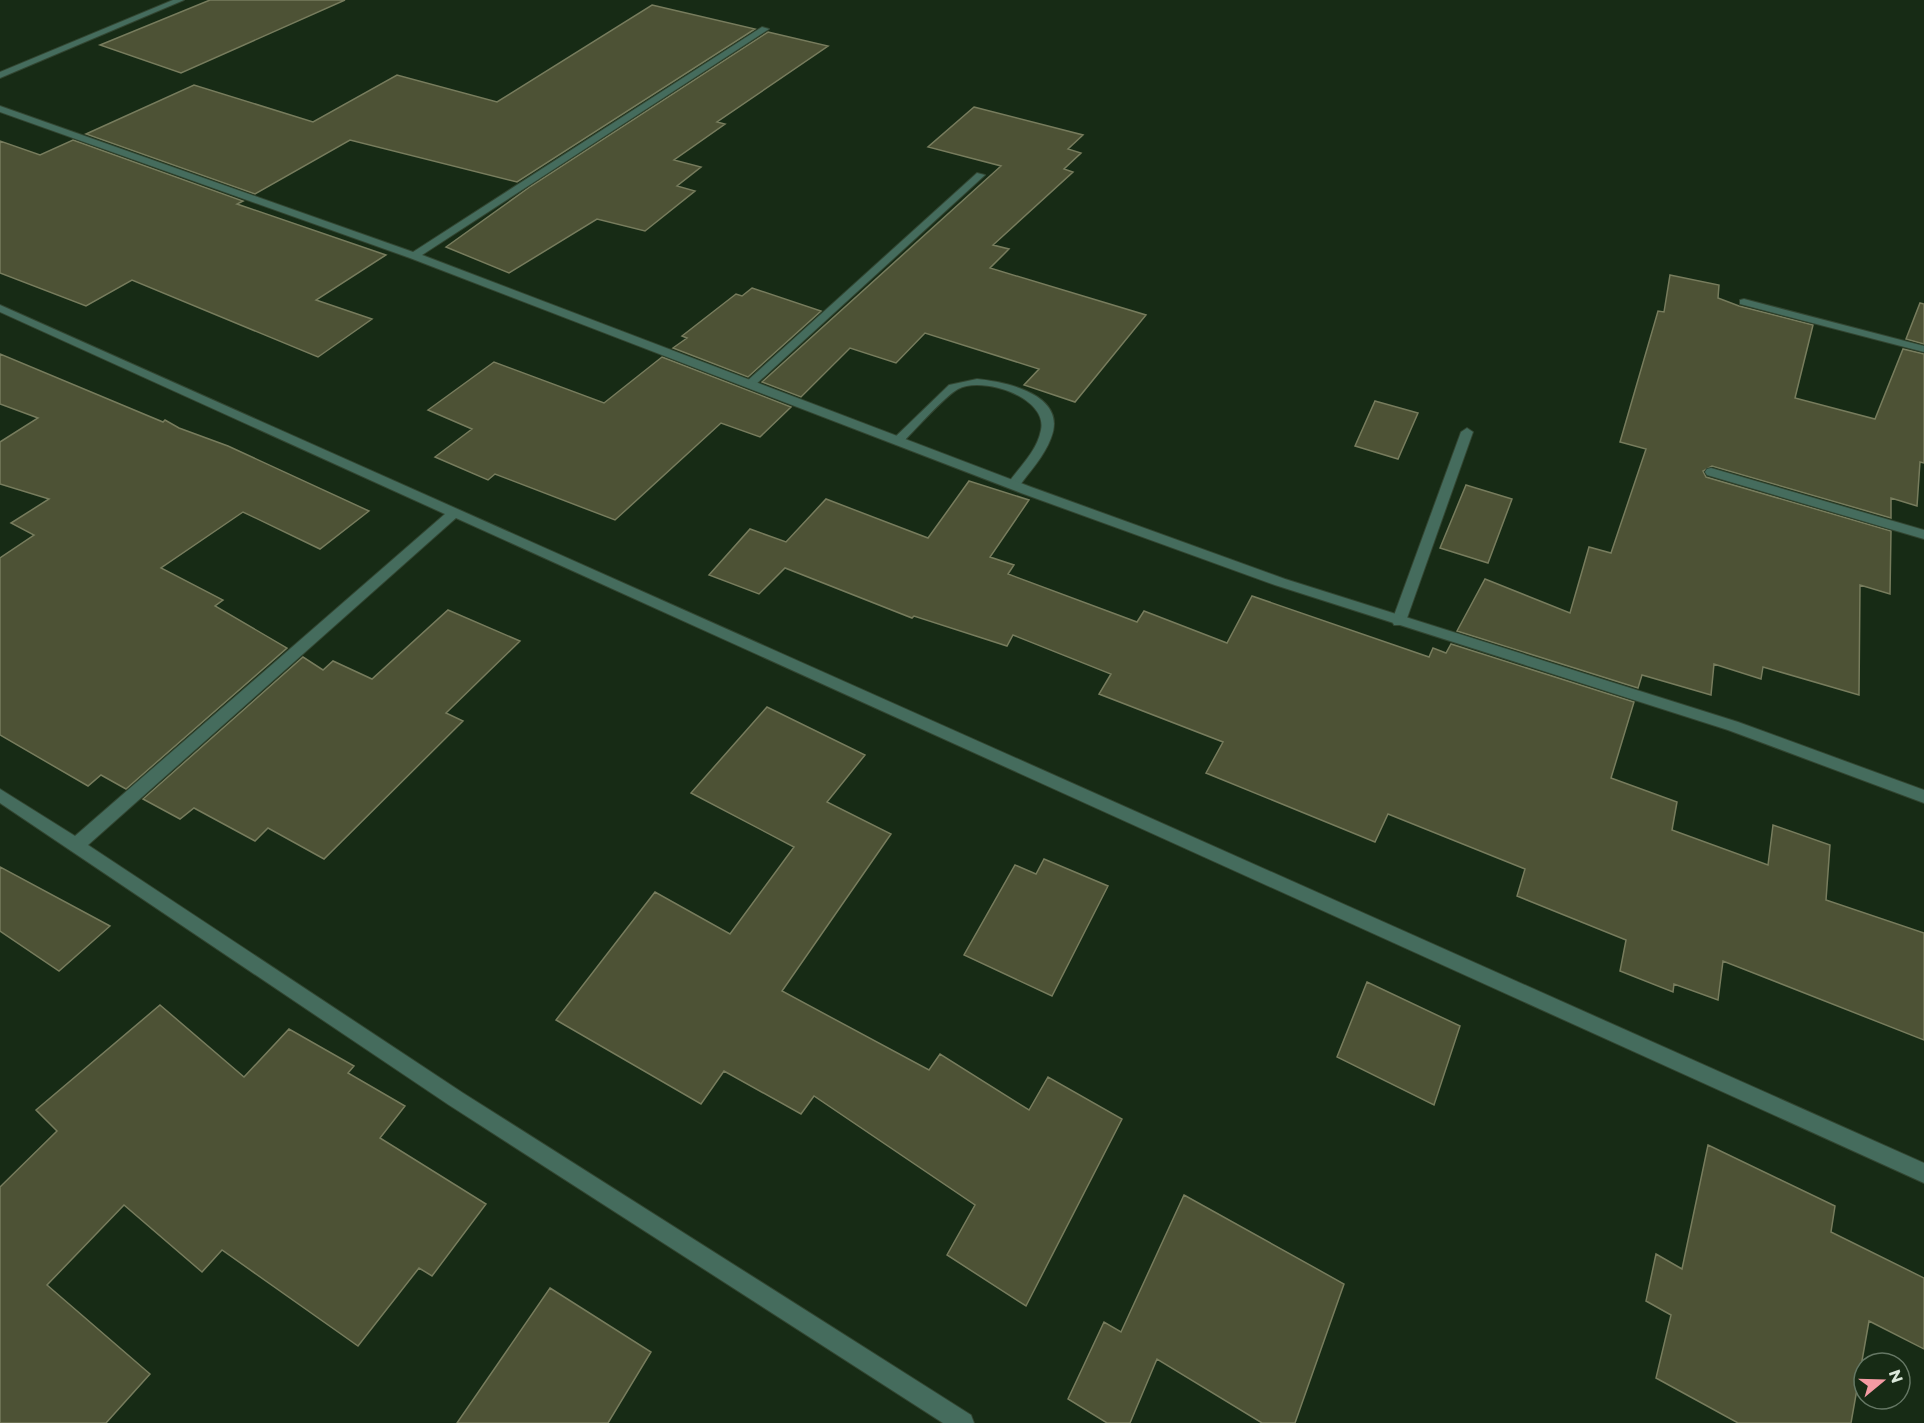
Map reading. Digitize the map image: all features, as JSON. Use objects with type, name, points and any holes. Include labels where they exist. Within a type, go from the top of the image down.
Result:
[{"type":"street","points":[[0,75],[180,0]]},
{"type":"street","points":[[414,256],[589,144],[672,87],[765,29]]},
{"type":"street","points":[[0,109],[414,256],[1013,485],[1280,582],[1733,726],[1924,797]]},
{"type":"street","points":[[750,384],[980,175]]},
{"type":"street","points":[[1744,302],[1924,349]]},
{"type":"street","points":[[0,308],[1924,1173]]},
{"type":"street","points":[[897,441],[953,387],[962,382],[976,381],[1017,390],[1042,406],[1048,420],[1046,437],[1013,485]]},
{"type":"street","points":[[1399,621],[1467,432]]},
{"type":"street","points":[[1711,472],[1924,535]]},
{"type":"street","points":[[75,846],[455,512]]},
{"type":"street","points":[[0,795],[456,1099],[963,1423]]},
{"type":"building","points":[[210,0],[345,0],[181,73],[100,45]]},
{"type":"building","points":[[652,5],[755,29],[517,182],[350,140],[255,194],[86,134],[194,85],[313,122],[397,75],[497,102]]},
{"type":"building","points":[[768,32],[828,46],[717,122],[725,124],[674,160],[701,167],[677,186],[695,191],[645,231],[597,219],[509,273],[446,247],[531,186]]},
{"type":"building","points":[[974,107],[1083,135],[1068,149],[1081,153],[1064,169],[1073,172],[993,245],[1009,249],[990,268],[1146,315],[1075,402],[1024,385],[1039,369],[925,333],[896,363],[850,348],[801,397],[762,382],[1001,166],[928,147]]},
{"type":"building","points":[[73,140],[243,201],[237,204],[386,255],[316,300],[372,319],[318,357],[132,280],[86,306],[0,273],[0,141],[40,155]]},
{"type":"building","points":[[1670,275],[1719,285],[1718,298],[1739,306],[1813,325],[1795,398],[1875,419],[1903,349],[1924,354],[1924,463],[1920,462],[1917,506],[1891,498],[1891,518],[1712,466],[1703,471],[1706,477],[1891,531],[1890,594],[1860,585],[1859,695],[1763,667],[1761,679],[1714,664],[1711,695],[1642,675],[1638,688],[1457,631],[1485,579],[1570,613],[1589,547],[1611,553],[1646,449],[1620,442],[1658,311],[1664,312]]},
{"type":"building","points":[[752,288],[821,311],[748,377],[673,348],[687,338],[682,336],[736,294],[742,296]]},
{"type":"building","points":[[1920,303],[1924,304],[1924,344],[1906,339]]},
{"type":"building","points":[[0,354],[163,422],[165,420],[179,428],[228,446],[369,511],[320,549],[243,512],[161,568],[223,600],[215,606],[287,648],[126,789],[101,775],[88,786],[0,735],[0,558],[34,535],[11,523],[49,499],[0,484],[0,442],[38,418],[0,404]]},
{"type":"building","points":[[662,357],[791,407],[760,437],[721,423],[615,520],[495,474],[488,480],[435,457],[472,429],[428,410],[494,362],[604,403]]},
{"type":"building","points":[[1375,401],[1418,413],[1398,459],[1355,446]]},
{"type":"building","points":[[969,481],[1029,500],[990,557],[1014,565],[1008,574],[1137,622],[1144,611],[1227,643],[1252,596],[1429,657],[1433,648],[1446,653],[1451,644],[1634,702],[1611,778],[1677,802],[1672,830],[1768,865],[1773,825],[1830,845],[1826,900],[1924,933],[1924,1040],[1723,961],[1718,1000],[1674,984],[1673,992],[1620,971],[1626,940],[1517,896],[1525,869],[1388,814],[1375,842],[1206,773],[1223,742],[1099,694],[1111,674],[1013,635],[1007,646],[914,616],[912,618],[785,568],[759,594],[709,575],[750,529],[786,542],[826,499],[928,538]]},
{"type":"building","points":[[1466,485],[1512,499],[1488,563],[1440,548]]},
{"type":"building","points":[[448,610],[520,641],[446,713],[463,721],[324,859],[268,828],[255,841],[194,808],[180,819],[143,799],[303,657],[323,670],[333,661],[372,679]]},
{"type":"building","points":[[767,707],[865,755],[827,802],[891,834],[782,991],[929,1070],[940,1054],[1029,1110],[1048,1077],[1122,1119],[1026,1306],[947,1255],[975,1205],[814,1096],[801,1114],[724,1071],[701,1104],[556,1020],[655,892],[730,934],[794,847],[691,793]]},
{"type":"building","points":[[1044,859],[1108,886],[1052,996],[964,955],[1015,865],[1036,874]]},
{"type":"building","points":[[0,867],[110,926],[59,971],[0,931]]},
{"type":"building","points":[[1367,982],[1460,1026],[1434,1105],[1337,1057]]},
{"type":"building","points":[[160,1005],[244,1077],[289,1029],[354,1066],[348,1073],[405,1106],[380,1138],[486,1204],[432,1276],[419,1268],[358,1346],[222,1250],[202,1272],[124,1205],[47,1285],[150,1374],[106,1423],[0,1423],[0,1187],[57,1131],[36,1110]]},
{"type":"building","points":[[1708,1145],[1835,1206],[1831,1232],[1924,1278],[1924,1349],[1869,1321],[1864,1351],[1852,1351],[1853,1411],[1851,1423],[1738,1423],[1656,1378],[1671,1315],[1646,1301],[1656,1254],[1682,1269]]},
{"type":"building","points":[[1184,1195],[1344,1284],[1295,1423],[1262,1423],[1157,1359],[1130,1423],[1107,1423],[1068,1399],[1104,1322],[1121,1332]]},
{"type":"building","points":[[550,1288],[651,1352],[608,1423],[457,1423]]}]
